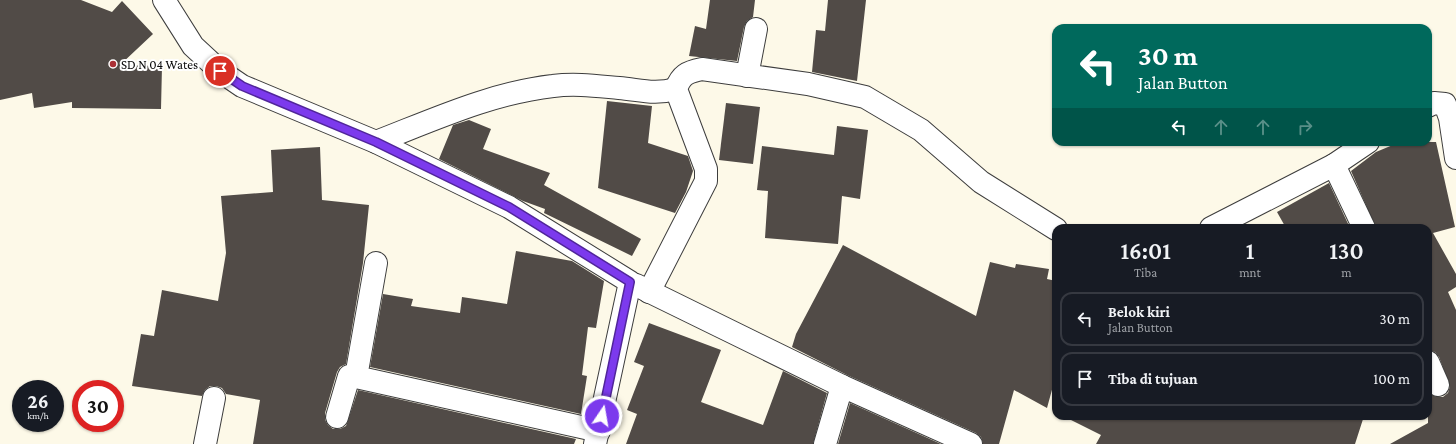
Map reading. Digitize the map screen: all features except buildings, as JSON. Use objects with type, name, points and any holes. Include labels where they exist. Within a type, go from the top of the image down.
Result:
[{"type":"street","points":[[164,0],[192,46],[220,71],[242,86],[376,142],[509,207],[630,282],[649,292],[842,386],[971,444]]},
{"type":"street","points":[[747,76],[756,29]]},
{"type":"street","points":[[649,292],[706,181],[706,169],[676,90],[680,79],[687,72],[702,69],[808,84],[865,97],[921,130],[981,182],[1052,226]]},
{"type":"street","points":[[376,142],[509,94],[552,86],[580,84],[621,88],[649,93],[661,93],[676,90]]},
{"type":"street","points":[[1432,104],[1445,104],[1450,118],[1456,158]]},
{"type":"street","points":[[1219,224],[1334,165],[1362,146]]},
{"type":"street","points":[[1334,165],[1362,224]]},
{"type":"street","points":[[356,377],[376,263]]},
{"type":"street","points":[[337,418],[349,376],[597,438],[630,282]]},
{"type":"street","points":[[1432,371],[1438,385]]},
{"type":"street","points":[[825,444],[842,386]]},
{"type":"street","points":[[205,444],[214,398]]},
{"type":"place","name":"SD N 04 Wates","points":[[113,64]]},
{"type":"route","points":[[220,71],[242,86],[376,142],[509,207],[571,244],[630,282],[602,416]]}]
